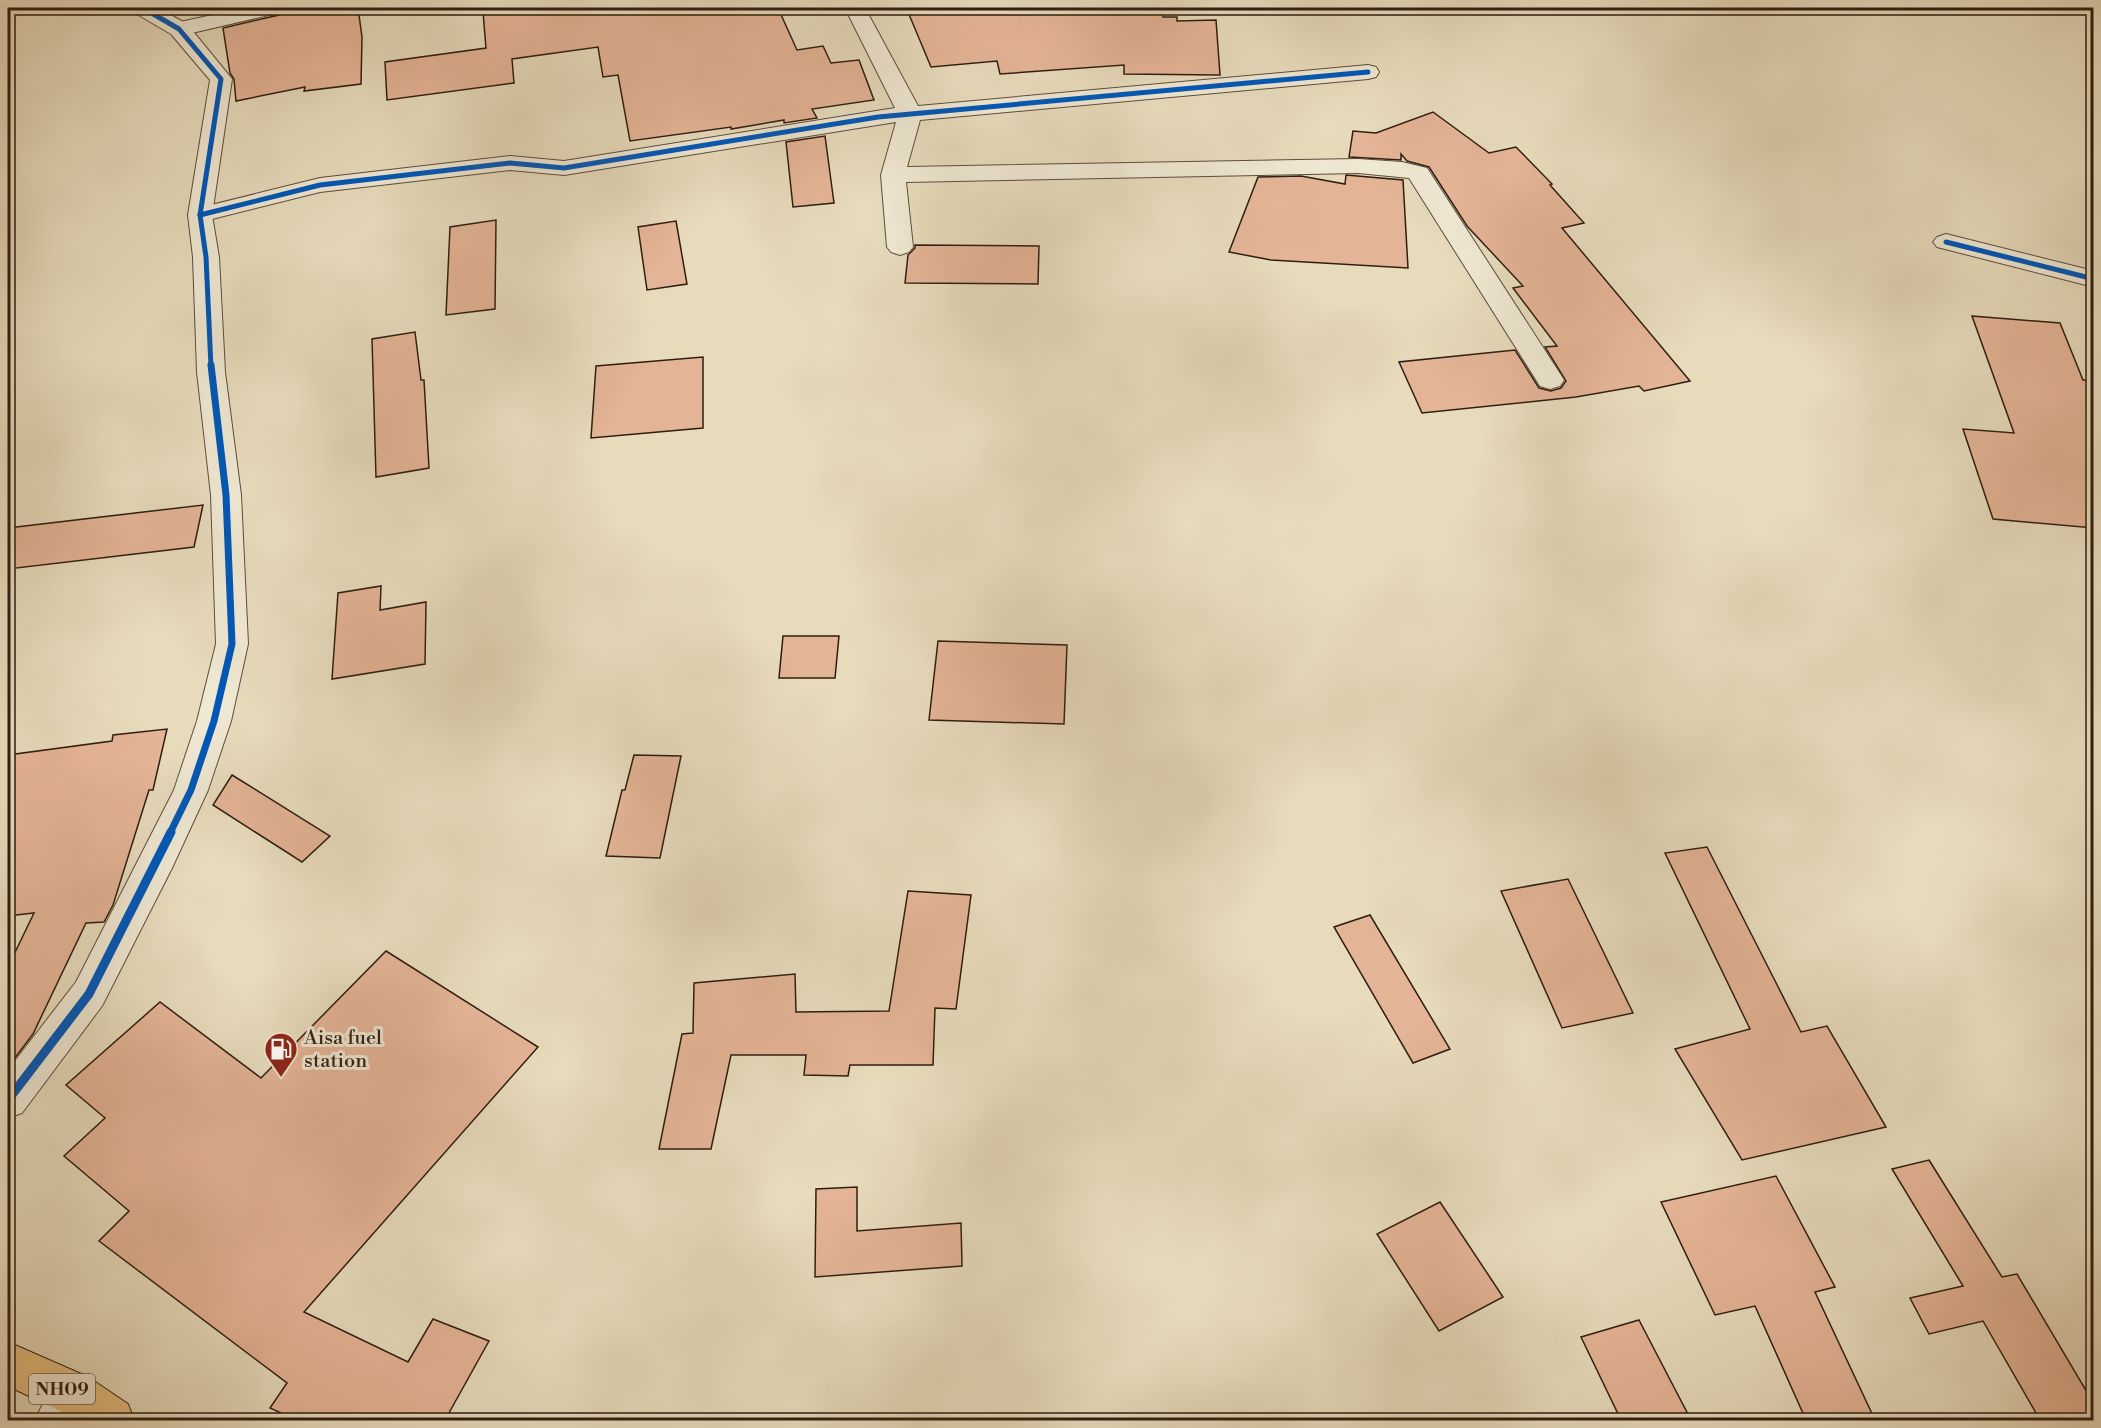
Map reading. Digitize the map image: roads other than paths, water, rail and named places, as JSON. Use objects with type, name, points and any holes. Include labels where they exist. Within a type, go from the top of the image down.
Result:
[{"type":"main road","name":"NH09","points":[[8,1364],[64,1407],[111,1420]]},
{"type":"street","points":[[8,1101],[89,994],[154,868],[194,780],[214,721],[232,644],[226,495],[211,372],[207,257],[200,215],[220,79],[180,29],[144,8]]},
{"type":"street","points":[[180,29],[270,8]]},
{"type":"street","points":[[855,8],[910,114],[893,175],[900,247]]},
{"type":"street","points":[[200,215],[320,185],[510,163],[564,168],[878,117],[1368,72]]},
{"type":"street","points":[[893,175],[1358,166],[1402,169],[1418,173],[1550,380]]},
{"type":"street","points":[[1946,242],[2094,279]]},
{"type":"place","name":"Aisa fuel station","points":[[281,1078]]}]
